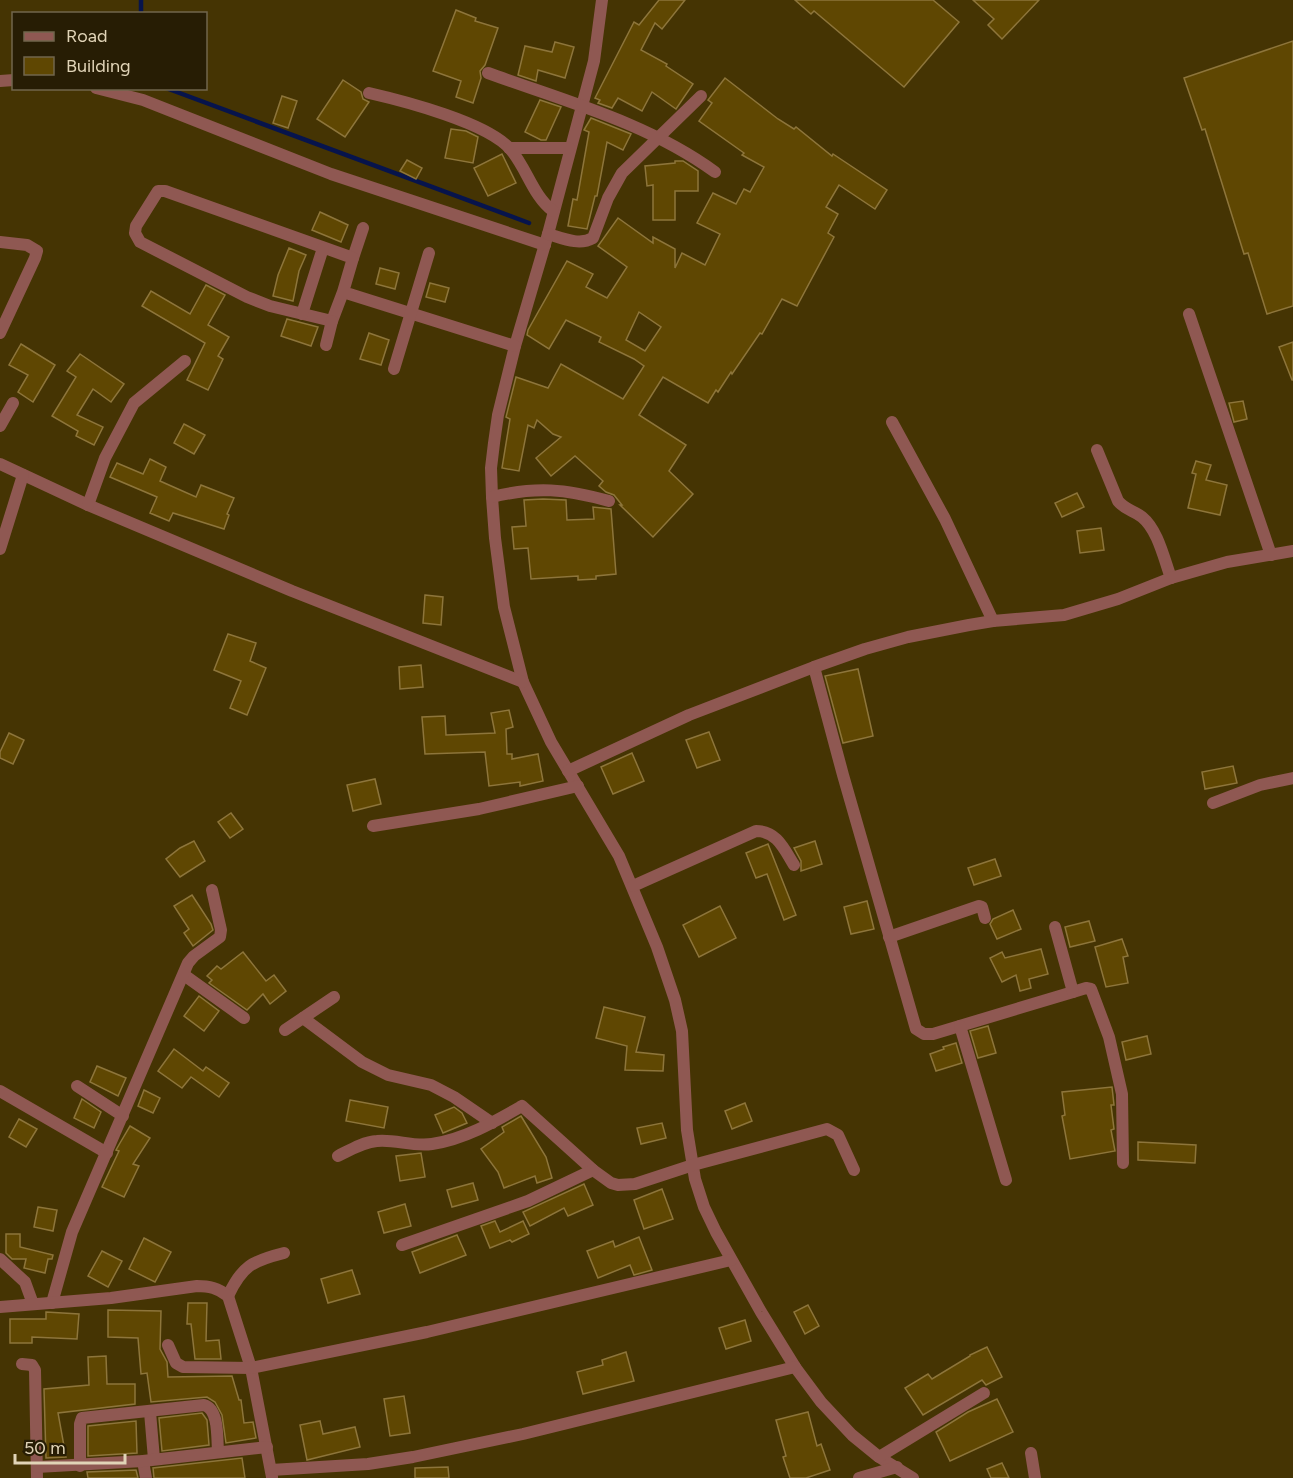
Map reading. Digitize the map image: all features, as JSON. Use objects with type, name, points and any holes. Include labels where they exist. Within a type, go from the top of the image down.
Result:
[{"type":"street","points":[[602,0],[594,61],[498,415],[494,443],[492,496],[504,607],[523,682],[551,742],[619,856],[657,947],[675,1000],[682,1031],[687,1130],[698,1193],[704,1207],[731,1260],[795,1367],[836,1420],[879,1457],[913,1478]]},
{"type":"street","points":[[488,73],[658,137],[715,172]]},
{"type":"street","points":[[104,90],[143,100],[331,174],[546,240],[584,242],[593,238],[608,198],[622,173],[701,96]]},
{"type":"street","points":[[369,93],[443,114],[492,135],[509,148],[542,202],[554,211]]},
{"type":"street","points":[[509,148],[569,148]]},
{"type":"street","points":[[332,321],[270,306],[247,297],[140,242],[135,233],[136,226],[158,191],[164,190],[353,258]]},
{"type":"street","points":[[326,345],[363,228]]},
{"type":"street","points":[[0,242],[27,245],[37,251],[0,333]]},
{"type":"street","points":[[302,314],[323,248]]},
{"type":"street","points":[[394,369],[429,253]]},
{"type":"street","points":[[344,292],[515,346]]},
{"type":"street","points":[[1189,314],[1271,555]]},
{"type":"street","points":[[88,504],[105,458],[134,403],[185,362]]},
{"type":"street","points":[[0,426],[13,404]]},
{"type":"street","points":[[892,422],[945,519],[993,621]]},
{"type":"street","points":[[1097,450],[1118,501],[1124,508],[1144,518],[1156,538],[1171,578]]},
{"type":"street","points":[[0,464],[292,591],[523,682]]},
{"type":"street","points":[[0,549],[23,475]]},
{"type":"street","points":[[492,496],[539,489],[576,492],[609,501]]},
{"type":"street","points":[[568,771],[689,715],[814,667],[908,637],[993,621],[1064,615],[1118,599],[1171,578],[1227,562],[1293,551]]},
{"type":"street","points":[[814,667],[916,1029],[924,1034],[933,1034],[1086,988],[1093,991],[1109,1037],[1122,1094],[1123,1163]]},
{"type":"street","points":[[1213,803],[1260,785],[1293,778]]},
{"type":"street","points":[[373,826],[479,809],[578,786]]},
{"type":"street","points":[[633,886],[756,831],[766,832],[776,838],[794,865]]},
{"type":"street","points":[[52,1303],[72,1232],[191,958],[220,937],[221,930],[212,890]]},
{"type":"street","points":[[889,937],[978,906],[982,907],[985,918]]},
{"type":"street","points":[[1055,927],[1074,992]]},
{"type":"street","points":[[184,975],[244,1018]]},
{"type":"street","points":[[285,1030],[334,997]]},
{"type":"street","points":[[303,1018],[362,1062],[388,1075],[431,1085],[454,1097],[492,1123]]},
{"type":"street","points":[[960,1026],[1006,1180]]},
{"type":"street","points":[[77,1086],[123,1116]]},
{"type":"street","points":[[0,1091],[107,1153]]},
{"type":"street","points":[[338,1156],[360,1145],[376,1141],[416,1145],[439,1143],[492,1123],[522,1106],[593,1170],[614,1184],[628,1185],[827,1129],[838,1135],[854,1170]]},
{"type":"street","points":[[402,1245],[528,1201],[593,1170]]},
{"type":"street","points":[[228,1296],[236,1278],[244,1269],[262,1258],[284,1253]]},
{"type":"street","points":[[0,1259],[25,1282],[33,1304]]},
{"type":"street","points":[[168,1346],[176,1363],[183,1367],[251,1368],[427,1332],[731,1260]]},
{"type":"street","points":[[0,1307],[111,1298],[203,1286],[216,1288],[228,1296],[251,1368],[272,1474],[413,1457],[523,1434],[795,1367]]},
{"type":"street","points":[[22,1364],[32,1365],[35,1370],[37,1473],[80,1466],[267,1447]]},
{"type":"street","points":[[879,1457],[984,1393]]},
{"type":"street","points":[[80,1466],[82,1418],[204,1405],[209,1406],[213,1413],[218,1452]]},
{"type":"street","points":[[146,1478],[150,1412]]},
{"type":"street","points":[[1031,1453],[1035,1478]]},
{"type":"street","points":[[859,1478],[897,1467]]},
{"type":"building","points":[[659,0],[685,0],[662,29],[655,23],[641,50],[667,64],[666,66],[693,84],[676,109],[652,92],[642,111],[618,98],[612,108],[598,103],[600,100],[595,98],[634,22],[639,25]]},
{"type":"building","points":[[795,0],[933,0],[959,22],[904,87],[814,11],[811,14]]},
{"type":"building","points":[[973,0],[1039,0],[1002,39],[988,25],[994,19]]},
{"type":"building","points":[[456,10],[476,18],[475,21],[498,28],[485,65],[480,71],[481,78],[473,103],[456,97],[461,81],[433,71]]},
{"type":"building","points":[[1293,41],[1293,306],[1267,314],[1248,253],[1244,254],[1205,129],[1202,130],[1184,78]]},
{"type":"building","points":[[555,42],[574,47],[565,78],[538,70],[536,81],[518,75],[525,46],[552,52]]},
{"type":"building","points":[[725,78],[778,119],[794,129],[796,127],[832,156],[833,154],[887,190],[875,209],[839,185],[826,207],[838,214],[828,233],[834,237],[797,306],[782,299],[762,334],[760,333],[732,374],[731,372],[708,403],[663,377],[639,415],[686,445],[669,471],[693,494],[653,537],[620,505],[622,505],[614,495],[599,486],[603,481],[575,456],[551,476],[536,458],[561,437],[553,434],[537,420],[534,428],[528,425],[519,471],[502,468],[510,419],[506,417],[516,377],[548,388],[561,364],[623,399],[644,366],[599,342],[601,337],[566,320],[549,349],[527,335],[528,330],[567,261],[593,274],[586,287],[607,298],[627,267],[598,246],[618,218],[653,243],[653,237],[675,249],[675,268],[682,253],[705,265],[720,234],[697,223],[713,193],[736,204],[744,189],[750,192],[764,167],[742,155],[744,153],[699,121],[712,103],[708,100]],"holes":[[[639,312],[661,327],[645,351],[626,340]]]},
{"type":"building","points":[[343,80],[361,92],[363,99],[369,102],[345,137],[317,119]]},
{"type":"building","points":[[282,96],[297,101],[288,128],[273,123]]},
{"type":"building","points":[[540,100],[561,107],[546,140],[525,132]]},
{"type":"building","points":[[591,118],[631,134],[623,150],[607,142],[597,196],[595,196],[587,229],[568,226],[573,199],[577,200],[589,132],[584,130]]},
{"type":"building","points":[[451,129],[466,131],[478,137],[473,163],[445,158]]},
{"type":"building","points":[[502,154],[516,183],[488,196],[474,168]]},
{"type":"building","points":[[407,160],[422,168],[416,179],[400,171]]},
{"type":"building","points":[[675,161],[683,161],[698,171],[698,191],[675,191],[675,220],[653,220],[653,185],[647,186],[645,166],[675,163]]},
{"type":"building","points":[[320,212],[348,225],[341,242],[312,230]]},
{"type":"building","points":[[289,248],[306,255],[299,271],[293,301],[273,296],[278,275]]},
{"type":"building","points":[[380,268],[399,273],[395,289],[376,284]]},
{"type":"building","points":[[430,283],[449,288],[445,302],[426,297]]},
{"type":"building","points":[[206,285],[225,295],[208,325],[229,337],[218,356],[223,359],[208,390],[187,380],[205,343],[142,306],[151,291],[190,314]]},
{"type":"building","points":[[287,319],[318,327],[311,346],[281,336]]},
{"type":"building","points":[[369,333],[389,340],[381,365],[360,359]]},
{"type":"building","points":[[1293,342],[1293,380],[1292,380],[1279,347]]},
{"type":"building","points":[[21,344],[55,365],[33,402],[18,392],[28,375],[9,365]]},
{"type":"building","points":[[80,354],[124,384],[111,402],[93,389],[77,415],[103,427],[94,445],[76,436],[78,431],[52,416],[76,377],[67,371]]},
{"type":"building","points":[[1243,401],[1247,419],[1234,422],[1229,403]]},
{"type":"building","points":[[184,424],[205,435],[194,454],[174,443]]},
{"type":"building","points":[[150,459],[166,467],[160,481],[196,497],[201,485],[234,498],[224,529],[173,513],[169,521],[150,513],[157,497],[110,477],[117,463],[143,474]]},
{"type":"building","points":[[1196,461],[1211,465],[1206,480],[1227,485],[1220,515],[1188,508],[1196,474],[1192,473]]},
{"type":"building","points":[[1077,493],[1084,507],[1062,517],[1055,503]]},
{"type":"building","points":[[524,500],[566,500],[567,520],[594,519],[593,507],[611,509],[616,574],[596,576],[596,579],[578,580],[578,576],[531,579],[528,548],[514,549],[512,527],[526,526]]},
{"type":"building","points":[[1101,528],[1104,550],[1080,553],[1077,531]]},
{"type":"building","points":[[425,595],[443,597],[441,625],[423,623]]},
{"type":"building","points":[[228,634],[256,643],[250,661],[266,668],[247,715],[230,708],[241,681],[214,670]]},
{"type":"building","points":[[421,665],[423,687],[400,689],[399,667]]},
{"type":"building","points":[[858,669],[873,736],[843,743],[825,676]]},
{"type":"building","points":[[509,710],[513,727],[506,729],[507,754],[512,754],[512,759],[538,754],[543,781],[520,786],[520,782],[489,786],[485,752],[425,754],[422,717],[445,716],[446,735],[495,733],[491,713]]},
{"type":"building","points":[[709,732],[720,760],[697,768],[686,740]]},
{"type":"building","points":[[9,733],[24,740],[13,764],[0,758],[0,752]]},
{"type":"building","points":[[632,753],[644,781],[613,794],[601,767]]},
{"type":"building","points":[[1233,766],[1237,783],[1205,789],[1202,772]]},
{"type":"building","points":[[375,779],[381,804],[353,811],[347,785]]},
{"type":"building","points":[[231,813],[243,829],[230,838],[218,822]]},
{"type":"building","points":[[194,841],[205,861],[180,877],[166,859]]},
{"type":"building","points":[[815,841],[822,864],[801,871],[801,861],[794,848]]},
{"type":"building","points":[[768,844],[796,915],[784,920],[767,874],[756,878],[746,853]]},
{"type":"building","points":[[995,859],[1001,876],[974,885],[968,868]]},
{"type":"building","points":[[192,895],[213,930],[193,946],[184,933],[189,929],[174,906]]},
{"type":"building","points":[[867,901],[874,929],[851,934],[844,907]]},
{"type":"building","points":[[720,906],[736,938],[699,957],[683,925]]},
{"type":"building","points":[[1013,910],[1021,929],[997,939],[990,924],[993,919]]},
{"type":"building","points":[[1089,921],[1095,941],[1070,947],[1065,927]]},
{"type":"building","points":[[1122,939],[1128,956],[1123,957],[1128,983],[1106,987],[1095,947]]},
{"type":"building","points":[[1041,949],[1048,974],[1029,979],[1031,988],[1020,991],[1016,975],[1002,982],[990,958],[1002,952],[1005,958]]},
{"type":"building","points":[[243,952],[266,981],[274,975],[286,991],[270,1004],[263,994],[247,1010],[209,983],[212,980],[207,976],[217,966],[221,969]]},
{"type":"building","points":[[199,996],[219,1011],[204,1031],[184,1016]]},
{"type":"building","points":[[604,1007],[645,1017],[636,1052],[664,1055],[663,1071],[625,1070],[627,1046],[596,1038]]},
{"type":"building","points":[[988,1026],[996,1053],[978,1058],[970,1031]]},
{"type":"building","points":[[1147,1036],[1151,1054],[1126,1060],[1122,1042]]},
{"type":"building","points":[[956,1043],[962,1063],[936,1071],[930,1054]]},
{"type":"building","points":[[174,1049],[203,1071],[206,1067],[229,1083],[219,1097],[191,1077],[182,1088],[158,1071]]},
{"type":"building","points":[[97,1066],[126,1078],[118,1096],[90,1082]]},
{"type":"building","points":[[1112,1087],[1114,1105],[1111,1105],[1114,1129],[1111,1130],[1115,1151],[1070,1159],[1062,1116],[1065,1115],[1062,1092]]},
{"type":"building","points":[[144,1090],[160,1098],[153,1113],[138,1106]]},
{"type":"building","points":[[82,1099],[101,1112],[94,1128],[74,1118]]},
{"type":"building","points":[[350,1100],[388,1107],[384,1128],[346,1121]]},
{"type":"building","points":[[745,1103],[752,1121],[732,1129],[725,1111]]},
{"type":"building","points":[[454,1107],[462,1113],[467,1123],[443,1133],[435,1115]]},
{"type":"building","points":[[521,1116],[546,1157],[552,1178],[537,1183],[535,1176],[504,1188],[498,1172],[481,1149],[504,1132],[502,1127]]},
{"type":"building","points":[[19,1119],[37,1129],[26,1147],[9,1137]]},
{"type":"building","points":[[662,1123],[666,1138],[641,1144],[637,1128]]},
{"type":"building","points":[[130,1126],[150,1138],[133,1164],[139,1166],[124,1197],[102,1187],[119,1151],[116,1150]]},
{"type":"building","points":[[1138,1142],[1196,1145],[1195,1163],[1138,1160]]},
{"type":"building","points":[[421,1153],[425,1177],[400,1181],[396,1156]]},
{"type":"building","points":[[473,1183],[478,1200],[452,1207],[447,1190]]},
{"type":"building","points":[[584,1184],[593,1205],[568,1216],[564,1208],[530,1226],[523,1212]]},
{"type":"building","points":[[662,1189],[673,1219],[644,1229],[634,1200]]},
{"type":"building","points":[[405,1204],[411,1226],[384,1233],[378,1212]]},
{"type":"building","points":[[38,1207],[57,1210],[53,1231],[34,1227]]},
{"type":"building","points":[[495,1221],[500,1232],[523,1221],[529,1234],[490,1248],[481,1226]]},
{"type":"building","points":[[6,1234],[20,1234],[20,1247],[53,1255],[52,1259],[48,1259],[45,1273],[24,1268],[26,1259],[12,1259],[6,1253]]},
{"type":"building","points":[[457,1235],[466,1255],[420,1273],[412,1252]]},
{"type":"building","points":[[639,1237],[652,1270],[634,1275],[630,1265],[598,1278],[587,1251],[613,1241],[615,1247]]},
{"type":"building","points":[[144,1238],[171,1252],[155,1282],[129,1269]]},
{"type":"building","points":[[102,1251],[122,1261],[108,1287],[88,1276]]},
{"type":"building","points":[[352,1270],[360,1294],[328,1303],[321,1279]]},
{"type":"building","points":[[188,1303],[207,1303],[206,1341],[219,1340],[221,1359],[195,1359],[191,1324],[187,1324]]},
{"type":"building","points":[[808,1305],[819,1326],[805,1334],[794,1312]]},
{"type":"building","points":[[108,1310],[161,1311],[160,1349],[167,1362],[168,1377],[232,1376],[239,1400],[241,1400],[244,1423],[253,1422],[256,1438],[226,1443],[222,1415],[215,1402],[207,1397],[151,1402],[147,1373],[141,1374],[138,1338],[108,1337]]},
{"type":"building","points":[[46,1312],[79,1314],[77,1339],[32,1337],[32,1343],[10,1343],[10,1319],[46,1319]]},
{"type":"building","points":[[745,1320],[751,1341],[726,1349],[719,1328]]},
{"type":"building","points":[[987,1347],[1002,1377],[986,1385],[982,1380],[923,1415],[905,1388],[928,1374],[932,1379]]},
{"type":"building","points":[[626,1352],[634,1381],[583,1394],[577,1372],[603,1365],[602,1360]]},
{"type":"building","points":[[106,1356],[107,1384],[135,1384],[135,1404],[58,1413],[66,1457],[46,1458],[44,1389],[89,1385],[88,1357]]},
{"type":"building","points":[[404,1396],[410,1433],[390,1436],[384,1399]]},
{"type":"building","points":[[997,1399],[1013,1432],[950,1461],[936,1432],[968,1412]]},
{"type":"building","points":[[808,1412],[817,1446],[821,1444],[830,1470],[806,1478],[790,1478],[783,1457],[786,1456],[776,1420]]},
{"type":"building","points":[[202,1413],[207,1420],[209,1445],[162,1451],[159,1418]]},
{"type":"building","points":[[136,1421],[137,1453],[88,1456],[88,1426]]},
{"type":"building","points":[[320,1421],[323,1434],[355,1427],[360,1447],[307,1460],[300,1425]]},
{"type":"building","points":[[242,1458],[245,1478],[154,1478],[153,1468]]},
{"type":"building","points":[[1002,1463],[1009,1478],[991,1478],[987,1469]]},
{"type":"building","points":[[448,1467],[449,1478],[415,1478],[415,1468]]},
{"type":"building","points":[[136,1470],[138,1478],[88,1478],[87,1472]]},
{"type":"waterway","points":[[141,0],[141,12]]},
{"type":"waterway","points":[[171,90],[529,223]]}]
